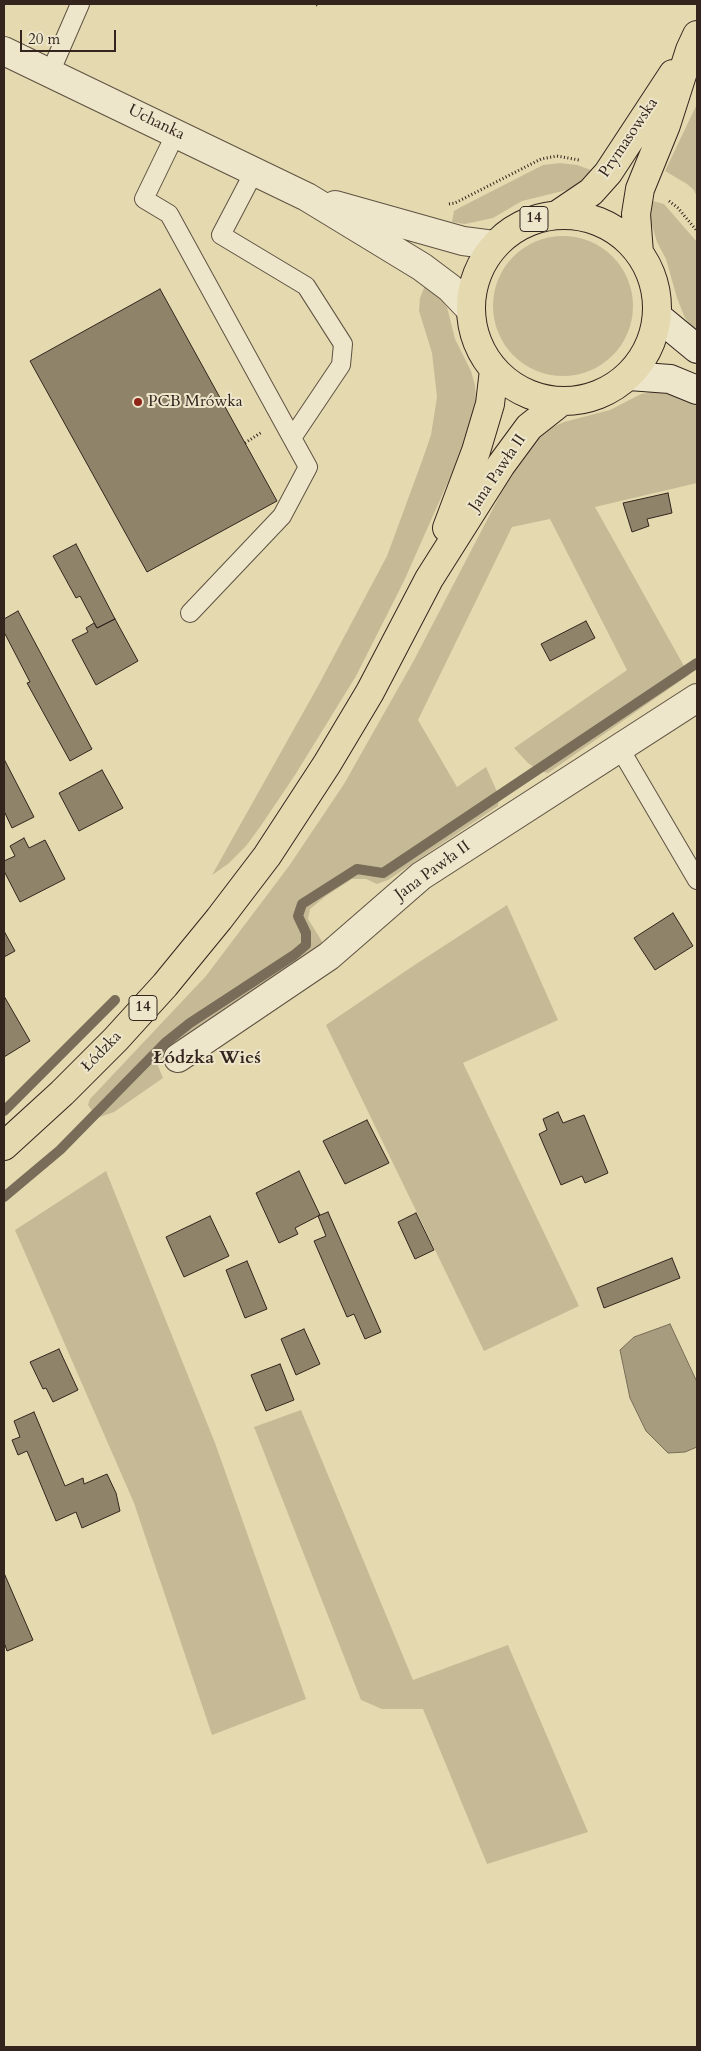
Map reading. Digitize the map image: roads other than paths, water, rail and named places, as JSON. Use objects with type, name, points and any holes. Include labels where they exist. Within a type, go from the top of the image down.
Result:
[{"type":"main road","name":"Prymasowska","points":[[557,215],[591,192],[608,173],[693,43]]},
{"type":"main road","name":"Prymasowska","points":[[639,252],[636,214],[640,189],[666,124],[693,43]]},
{"type":"main road","name":"14","points":[[557,215],[588,218],[616,231],[639,252],[654,282],[657,316],[648,348],[629,376],[598,395],[562,401],[524,393],[494,370],[476,342],[470,309],[472,286],[481,264],[494,245],[519,226],[534,219],[557,215]]},
{"type":"main road","name":"Jana Pawła II","points":[[429,579],[476,451],[490,404],[494,370]]},
{"type":"main road","name":"Jana Pawła II","points":[[267,856],[327,764],[365,700],[429,579],[501,465],[529,427],[562,401]]},
{"type":"main road","name":"Łódzka","points":[[4,1146],[62,1093],[116,1039],[165,985],[267,856]]},
{"type":"street","name":"Uchanka","points":[[4,51],[307,197],[422,267],[450,288],[470,309]]},
{"type":"street","name":"Uchanka","points":[[307,197],[463,240],[494,245]]},
{"type":"street","points":[[657,316],[697,349]]},
{"type":"street","points":[[629,376],[670,379],[697,390]]},
{"type":"street","name":"Jana Pawła II","points":[[178,1058],[329,956],[421,876],[697,698]]},
{"type":"lane","points":[[50,73],[80,4]]},
{"type":"lane","points":[[176,133],[144,199],[168,214],[308,468],[282,516],[190,612]]},
{"type":"lane","points":[[254,172],[221,235],[306,286],[343,344],[341,364],[292,438]]},
{"type":"lane","points":[[619,747],[697,880]]},
{"type":"waterway","points":[[4,1197],[60,1150],[165,1043],[190,1023],[294,955],[306,945],[306,933],[298,916],[302,904],[357,869],[383,873],[697,663]]},
{"type":"waterway","points":[[4,1111],[115,1000]]},
{"type":"place","name":"PCB Mrówka","points":[[138,402]]},
{"type":"district","name":"Łódzka Wieś","points":[[207,1059]]}]
